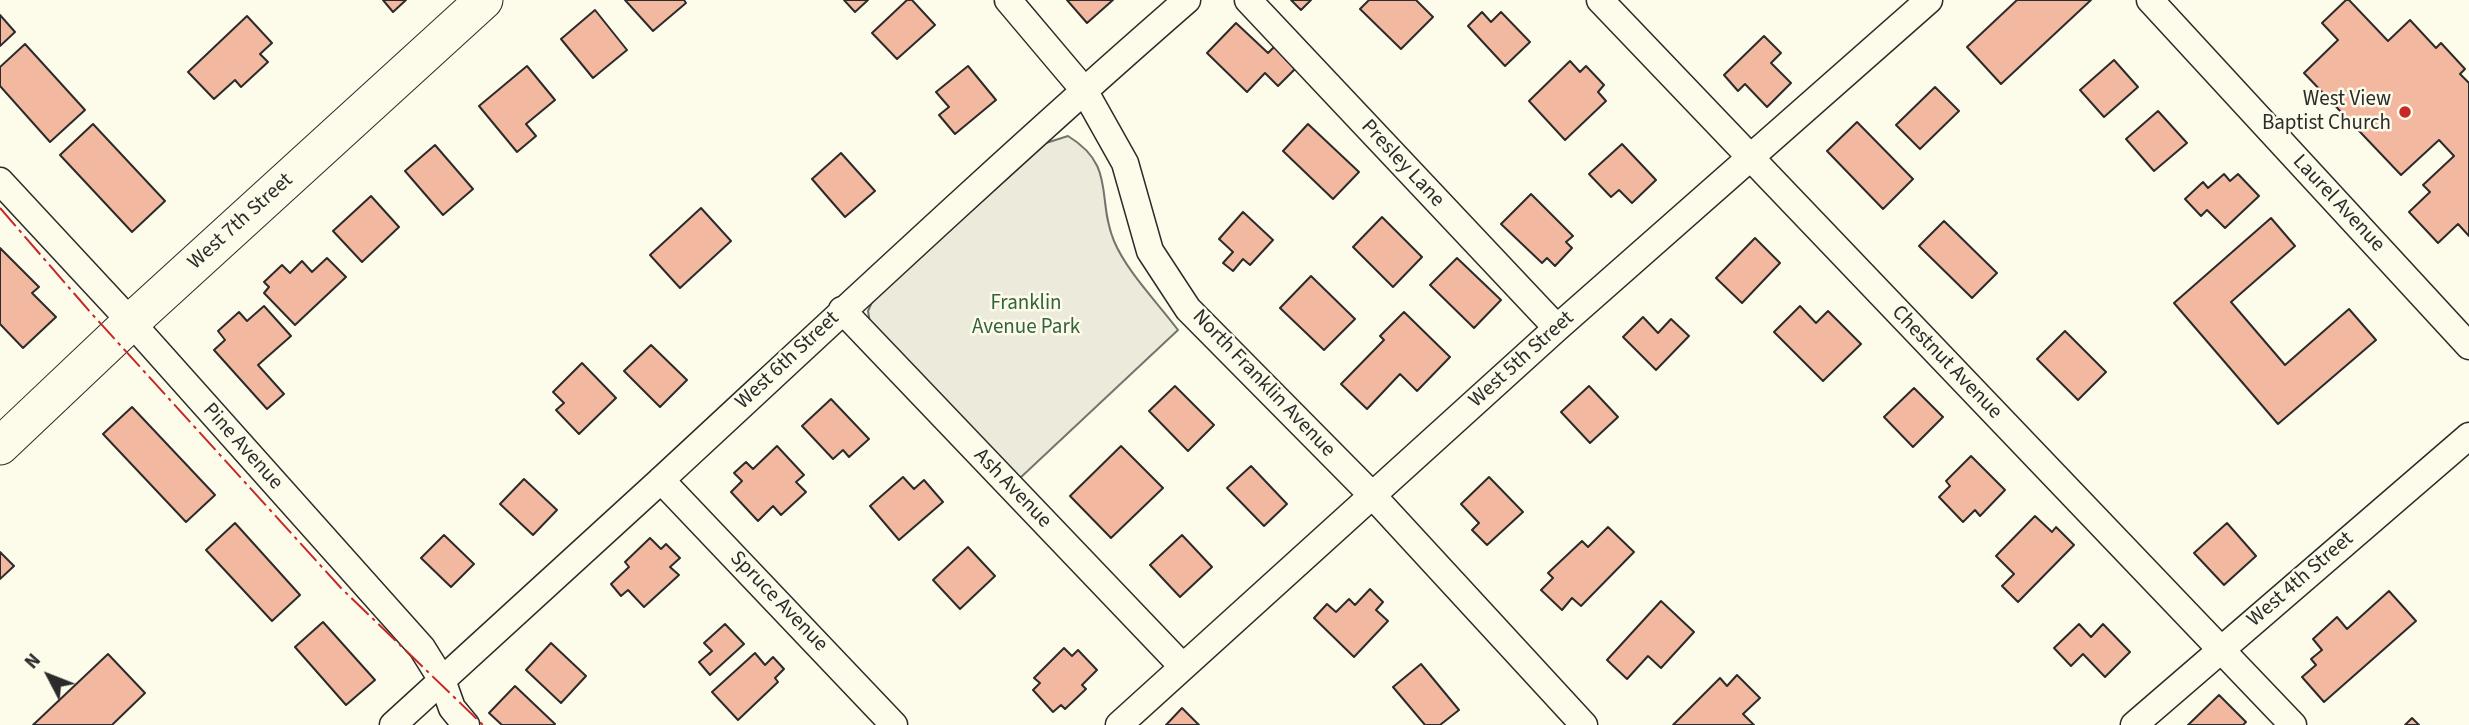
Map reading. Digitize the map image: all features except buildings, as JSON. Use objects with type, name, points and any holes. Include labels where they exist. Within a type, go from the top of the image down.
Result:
[{"type":"street","name":"West 7th Street","points":[[0,446],[131,322],[484,0]]},
{"type":"street","name":"North Franklin Avenue","points":[[1008,0],[1083,90],[1125,163],[1150,251],[1188,309],[1373,496],[1584,725]]},
{"type":"street","name":"West 6th Street","points":[[393,725],[842,310],[1083,90],[1187,0]]},
{"type":"street","name":"Presley Lane","points":[[1248,0],[1557,328]]},
{"type":"street","name":"Chestnut Avenue","points":[[1600,0],[2293,725]]},
{"type":"street","name":"West 5th Street","points":[[1119,725],[1557,328],[1929,0]]},
{"type":"street","name":"Laurel Avenue","points":[[2150,0],[2469,346]]},
{"type":"street","name":"Pine Avenue","points":[[0,181],[131,322],[422,648],[442,680],[452,708],[466,725]]},
{"type":"street","name":"Ash Avenue","points":[[842,310],[1183,667]]},
{"type":"street","name":"West 4th Street","points":[[2134,725],[2469,436]]},
{"type":"street","name":"Spruce Avenue","points":[[661,480],[894,725]]},
{"type":"green space","name":"Franklin Avenue Park","points":[[1068,136],[1083,147],[1099,171],[1109,225],[1120,253],[1178,330],[1019,479],[870,323],[868,311],[873,300],[1046,143]]},
{"type":"power","points":[[0,208],[91,313],[341,588],[483,725]]},
{"type":"place","name":"West View Baptist Church","points":[[2405,112]]}]
